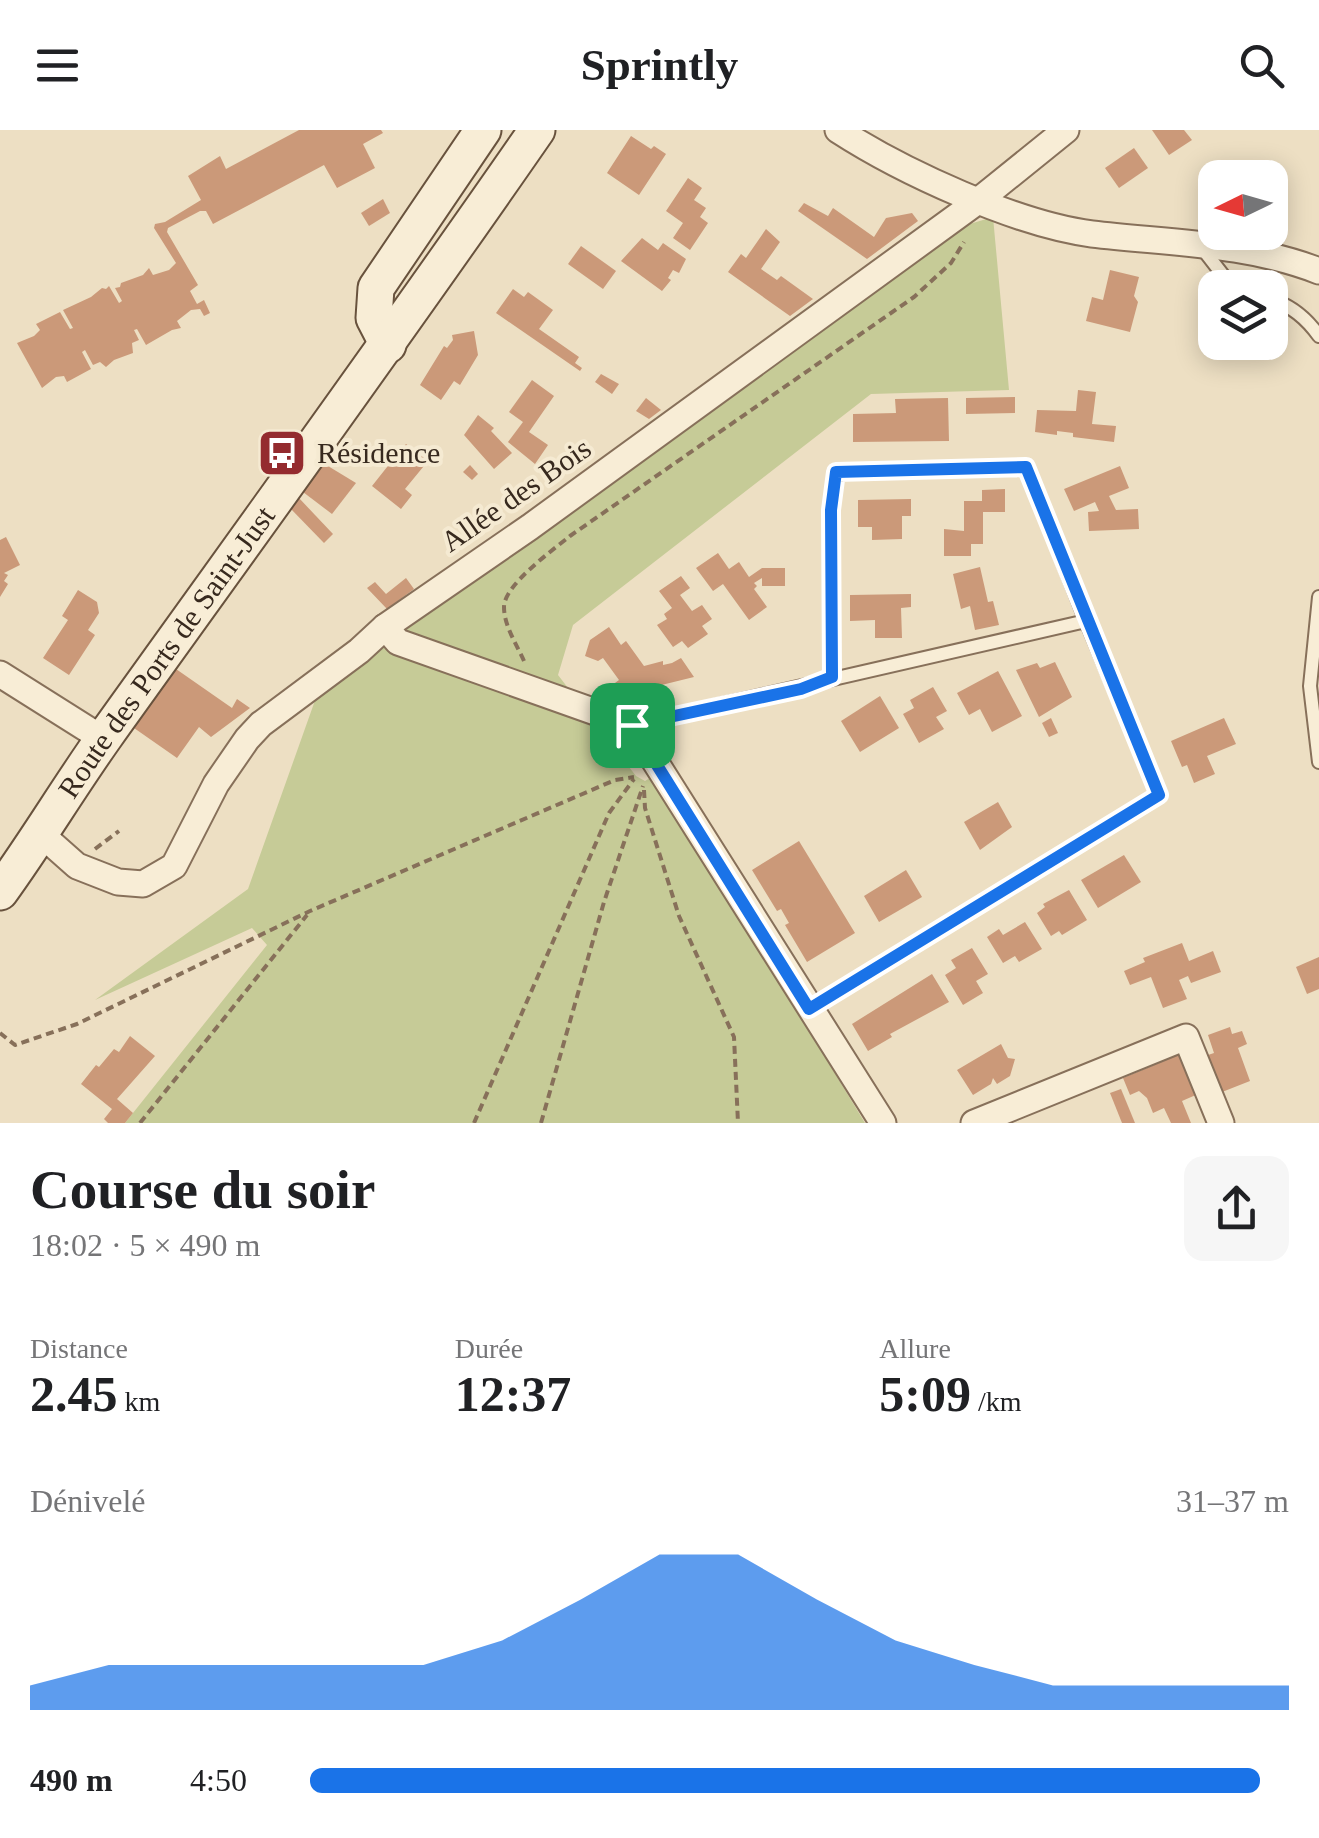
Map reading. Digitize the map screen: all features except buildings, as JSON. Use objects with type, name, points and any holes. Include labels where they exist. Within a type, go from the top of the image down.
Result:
[{"type":"main road","points":[[388,344],[374,318],[376,288],[483,130]]},
{"type":"main road","name":"Route des Ports de Saint-Just","points":[[0,892],[103,740],[537,130]]},
{"type":"street","points":[[838,130],[866,148],[978,200],[1034,221],[1088,233],[1198,246]]},
{"type":"street","name":"Allée des Bois","points":[[42,835],[77,866],[118,882],[143,884],[174,866],[216,784],[246,739],[385,627],[546,516],[978,200],[1066,130]]},
{"type":"street","points":[[1227,250],[1293,260],[1319,271]]},
{"type":"street","points":[[385,627],[398,642],[632,725],[883,1123]]},
{"type":"street","points":[[0,674],[103,740]]},
{"type":"street","points":[[974,1123],[1186,1037],[1221,1123]]},
{"type":"lane","points":[[1203,250],[1218,270]]},
{"type":"lane","points":[[1288,306],[1310,323],[1319,336]]},
{"type":"lane","points":[[809,1009],[1159,795],[1026,467],[836,472],[831,510],[832,677]]},
{"type":"lane","points":[[1319,597],[1310,686],[1319,762]]},
{"type":"lane","points":[[632,725],[1086,621]]},
{"type":"path","points":[[538,691],[508,626],[504,607],[506,596],[524,575],[570,536],[914,297],[951,263],[974,226],[978,200]]},
{"type":"path","points":[[636,776],[643,785],[645,808],[679,916],[734,1037],[738,1123]]},
{"type":"path","points":[[0,1034],[15,1046],[78,1024],[310,912],[615,780],[636,776]]},
{"type":"path","points":[[474,1123],[608,814],[636,776]]},
{"type":"path","points":[[540,1123],[604,902],[643,785]]},
{"type":"path","points":[[140,1123],[310,912]]},
{"type":"green space","points":[[993,217],[1009,390],[871,394],[573,625],[558,675],[636,776],[645,781],[650,778],[676,811],[865,1123],[125,1123],[267,945],[252,928],[95,1000],[248,889],[318,692],[963,226]]},
{"type":"place","name":"Résidence","points":[[282,453]]},
{"type":"route","points":[[1026,467],[1159,795],[809,1009],[632,725],[801,689],[832,677],[831,510],[836,472],[1026,467]]}]
